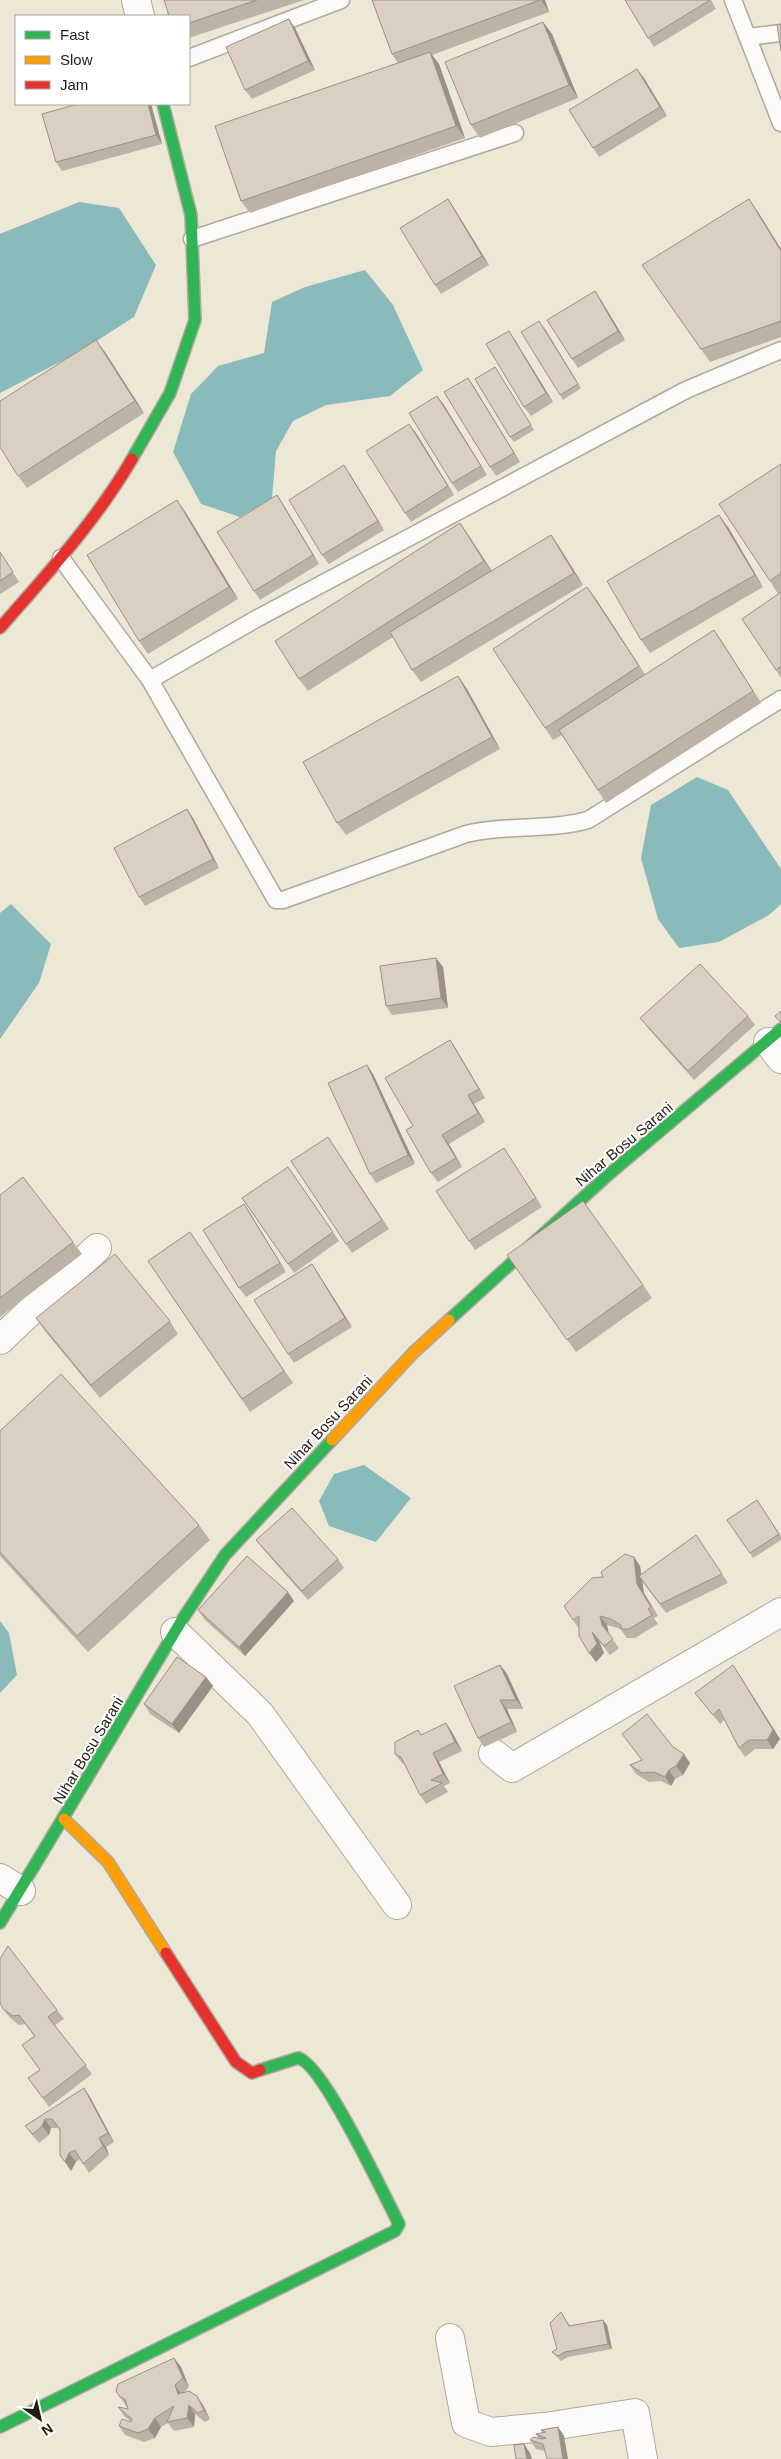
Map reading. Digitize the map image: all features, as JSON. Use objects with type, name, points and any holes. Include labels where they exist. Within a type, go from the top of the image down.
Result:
[{"type":"street","points":[[136,0],[140,15]]},
{"type":"street","points":[[0,628],[61,558],[121,478],[170,393],[195,320],[191,215],[163,105]]},
{"type":"street","name":"Nihar Bosu Sarani","points":[[0,1923],[10,1885],[64,1819],[175,1632],[225,1555],[414,1352],[608,1175],[777,1044]]},
{"type":"street","points":[[0,1340],[97,1248]]},
{"type":"street","points":[[493,1753],[512,1768],[781,1612]]},
{"type":"street","points":[[175,1632],[260,1714],[398,1905]]},
{"type":"street","points":[[0,2427],[395,2232],[399,2224],[326,2087],[309,2062],[300,2058],[252,2073],[236,2062],[108,1862],[64,1819]]},
{"type":"street","points":[[450,2338],[466,2423],[491,2432],[635,2413],[643,2459]]},
{"type":"lane","points":[[190,58],[341,0]]},
{"type":"lane","points":[[733,0],[781,123]]},
{"type":"lane","points":[[748,37],[781,33]]},
{"type":"lane","points":[[192,239],[311,202],[515,133]]},
{"type":"lane","points":[[150,680],[256,619],[686,390],[781,350]]},
{"type":"lane","points":[[61,558],[150,680],[276,900],[283,900],[466,834],[488,828],[569,826],[588,820],[781,699]]},
{"type":"water","points":[[79,202],[119,208],[156,265],[134,317],[81,351],[0,393],[0,234]]},
{"type":"water","points":[[365,270],[393,305],[423,370],[390,396],[326,405],[293,421],[276,451],[272,498],[240,517],[201,504],[173,452],[191,394],[218,366],[264,353],[272,302],[305,287]]},
{"type":"water","points":[[697,777],[728,790],[781,869],[781,904],[769,915],[719,942],[679,948],[658,919],[641,858],[651,805]]},
{"type":"water","points":[[11,904],[51,944],[39,983],[0,1039],[0,913]]},
{"type":"water","points":[[364,1465],[411,1498],[376,1542],[329,1526],[319,1501],[334,1474]]},
{"type":"water","points":[[0,1621],[9,1633],[17,1675],[0,1693]]},
{"type":"building","points":[[164,0],[257,0],[190,23],[190,15],[169,15]]},
{"type":"building","points":[[372,0],[540,0],[392,54]]},
{"type":"building","points":[[625,0],[710,0],[648,38]]},
{"type":"building","points":[[289,19],[308,61],[245,90],[226,47]]},
{"type":"building","points":[[543,22],[569,85],[471,125],[445,62]]},
{"type":"building","points":[[781,24],[781,51],[777,25]]},
{"type":"building","points":[[430,52],[456,126],[241,201],[215,126]]},
{"type":"building","points":[[637,69],[660,107],[593,148],[569,110]]},
{"type":"building","points":[[74,105],[148,105],[156,135],[56,162],[42,114]]},
{"type":"building","points":[[448,199],[482,256],[435,285],[400,228]]},
{"type":"building","points":[[749,199],[781,251],[781,321],[701,349],[642,265]]},
{"type":"building","points":[[595,291],[618,331],[572,359],[547,320]]},
{"type":"building","points":[[539,321],[578,384],[560,395],[521,332]]},
{"type":"building","points":[[509,331],[546,393],[524,407],[486,344]]},
{"type":"building","points":[[96,340],[135,401],[18,476],[0,447],[0,401]]},
{"type":"building","points":[[495,367],[531,425],[510,437],[475,379]]},
{"type":"building","points":[[468,378],[514,453],[490,467],[444,392]]},
{"type":"building","points":[[437,396],[481,466],[452,483],[409,413]]},
{"type":"building","points":[[409,424],[448,486],[405,513],[366,451]]},
{"type":"building","points":[[781,464],[781,573],[770,581],[719,504]]},
{"type":"building","points":[[344,465],[378,521],[322,555],[289,500]]},
{"type":"building","points":[[277,495],[313,555],[254,591],[217,532]]},
{"type":"building","points":[[177,500],[229,587],[139,641],[87,555]]},
{"type":"building","points":[[719,515],[755,575],[641,640],[607,581]]},
{"type":"building","points":[[460,523],[484,561],[299,679],[275,641]]},
{"type":"building","points":[[551,535],[574,573],[412,670],[390,632]]},
{"type":"building","points":[[0,552],[13,572],[0,581]]},
{"type":"building","points":[[587,587],[639,666],[545,728],[493,649]]},
{"type":"building","points":[[781,592],[781,666],[776,670],[742,619]]},
{"type":"building","points":[[714,630],[753,691],[598,790],[559,730]]},
{"type":"building","points":[[458,676],[492,737],[337,823],[303,762]]},
{"type":"building","points":[[187,809],[213,859],[139,897],[114,848]]},
{"type":"building","points":[[436,958],[441,998],[386,1006],[380,966]]},
{"type":"building","points":[[700,964],[748,1016],[688,1071],[640,1018]]},
{"type":"building","points":[[781,1011],[781,1023],[775,1016]]},
{"type":"building","points":[[450,1040],[479,1089],[468,1095],[478,1113],[442,1135],[456,1158],[431,1173],[406,1130],[413,1126],[385,1078]]},
{"type":"building","points":[[367,1065],[408,1155],[370,1174],[328,1083]]},
{"type":"building","points":[[328,1137],[382,1220],[346,1244],[291,1161]]},
{"type":"building","points":[[504,1148],[536,1198],[469,1241],[436,1191]]},
{"type":"building","points":[[288,1167],[333,1232],[288,1264],[242,1198]]},
{"type":"building","points":[[23,1177],[73,1242],[0,1298],[0,1195]]},
{"type":"building","points":[[583,1201],[643,1285],[567,1340],[507,1255]]},
{"type":"building","points":[[244,1204],[280,1263],[239,1288],[203,1230]]},
{"type":"building","points":[[190,1232],[284,1371],[242,1399],[148,1261]]},
{"type":"building","points":[[115,1254],[170,1321],[91,1385],[36,1318]]},
{"type":"building","points":[[312,1264],[345,1318],[288,1354],[254,1300]]},
{"type":"building","points":[[61,1374],[199,1525],[77,1636],[0,1552],[0,1431]]},
{"type":"building","points":[[757,1500],[779,1534],[750,1553],[727,1520]]},
{"type":"building","points":[[292,1508],[338,1559],[302,1591],[256,1540]]},
{"type":"building","points":[[696,1535],[722,1574],[660,1604],[639,1576]]},
{"type":"building","points":[[625,1554],[634,1557],[637,1584],[651,1607],[648,1609],[652,1615],[629,1629],[621,1629],[621,1625],[611,1619],[600,1616],[602,1625],[613,1639],[604,1646],[592,1632],[597,1644],[589,1653],[579,1636],[579,1616],[573,1620],[564,1606],[592,1578],[603,1577],[601,1572]]},
{"type":"building","points":[[247,1556],[288,1592],[239,1647],[198,1610]]},
{"type":"building","points":[[177,1657],[206,1677],[172,1724],[144,1704]]},
{"type":"building","points":[[500,1665],[516,1700],[500,1700],[511,1722],[478,1738],[454,1686]]},
{"type":"building","points":[[733,1665],[773,1730],[767,1740],[749,1740],[739,1748],[719,1709],[713,1715],[695,1693]]},
{"type":"building","points":[[647,1714],[673,1747],[684,1754],[665,1777],[654,1772],[642,1773],[630,1765],[642,1760],[622,1734]]},
{"type":"building","points":[[446,1723],[455,1742],[433,1753],[443,1774],[431,1780],[442,1783],[420,1795],[401,1757],[395,1754],[395,1742],[418,1730],[421,1735]]},
{"type":"building","points":[[8,1946],[57,2010],[48,2017],[86,2065],[43,2098],[28,2078],[40,2070],[22,2045],[35,2036],[19,2015],[13,2016],[3,2009],[0,2003],[0,1959]]},
{"type":"building","points":[[84,2088],[108,2133],[99,2138],[103,2146],[83,2164],[75,2150],[69,2153],[65,2162],[60,2155],[60,2129],[52,2119],[45,2119],[42,2126],[33,2134],[25,2126]]},
{"type":"building","points":[[561,2312],[569,2326],[603,2320],[608,2344],[565,2352],[558,2356],[552,2352],[557,2349],[550,2323]]},
{"type":"building","points":[[174,2358],[183,2378],[175,2385],[178,2394],[189,2391],[197,2396],[204,2410],[198,2413],[189,2405],[187,2418],[167,2422],[174,2406],[155,2418],[148,2429],[138,2433],[119,2426],[122,2419],[131,2422],[132,2419],[118,2407],[128,2409],[125,2399],[120,2397],[116,2391],[118,2384]]},
{"type":"building","points":[[558,2427],[563,2459],[547,2459],[543,2444],[530,2440],[533,2437],[546,2438],[536,2434],[546,2432],[541,2430]]},
{"type":"building","points":[[524,2444],[527,2459],[516,2459],[514,2445]]},
{"type":"traffic: fast","points":[[132,459],[170,393],[195,320],[191,215],[163,105]]},
{"type":"traffic: fast","points":[[449,1320],[608,1175],[781,1029]]},
{"type":"traffic: fast","points":[[0,1923],[182,1620],[225,1555],[332,1440]]},
{"type":"traffic: fast","points":[[0,2427],[395,2231],[399,2224],[352,2132],[337,2105],[309,2065],[298,2058],[260,2070]]},
{"type":"traffic: slow","points":[[332,1440],[414,1352],[449,1320]]},
{"type":"traffic: slow","points":[[64,1819],[108,1862],[166,1953]]},
{"type":"traffic: jam","points":[[0,628],[87,525],[132,459]]},
{"type":"traffic: jam","points":[[166,1953],[236,2062],[252,2073],[260,2070]]}]
